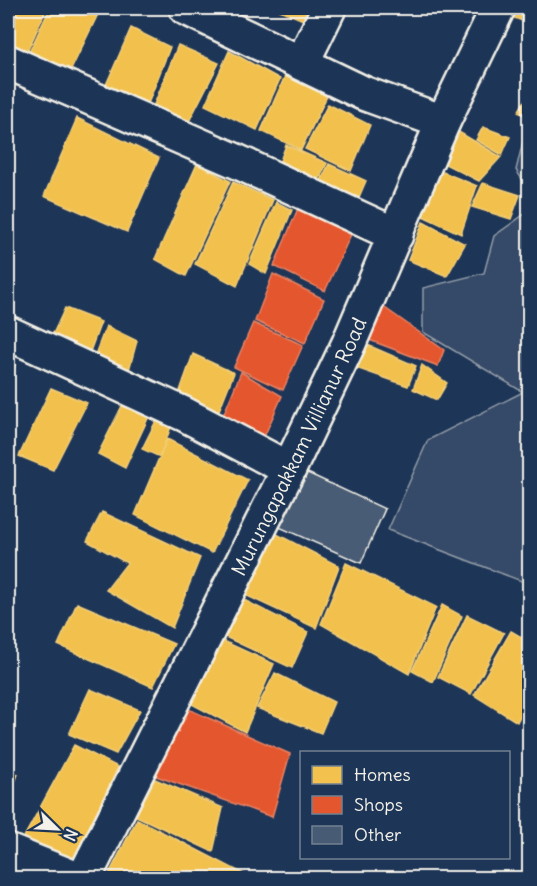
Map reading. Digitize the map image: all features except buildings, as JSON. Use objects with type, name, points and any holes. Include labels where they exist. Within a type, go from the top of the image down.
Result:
[{"type":"street","points":[[186,8],[363,93],[442,122]]},
{"type":"street","points":[[302,63],[330,8]]},
{"type":"street","name":"Murungapakkam Villianur Road","points":[[84,879],[289,469],[349,343],[442,122],[498,8]]},
{"type":"street","points":[[8,62],[257,170],[396,234]]},
{"type":"street","points":[[8,333],[184,414],[289,469]]},
{"type":"street","points":[[8,851],[75,879]]},
{"type":"shaded area","points":[[530,124],[529,190],[516,170],[527,125]]},
{"type":"shaded area","points":[[529,211],[529,584],[388,530],[428,440],[523,392],[423,332],[423,288],[484,273],[494,236]]}]
